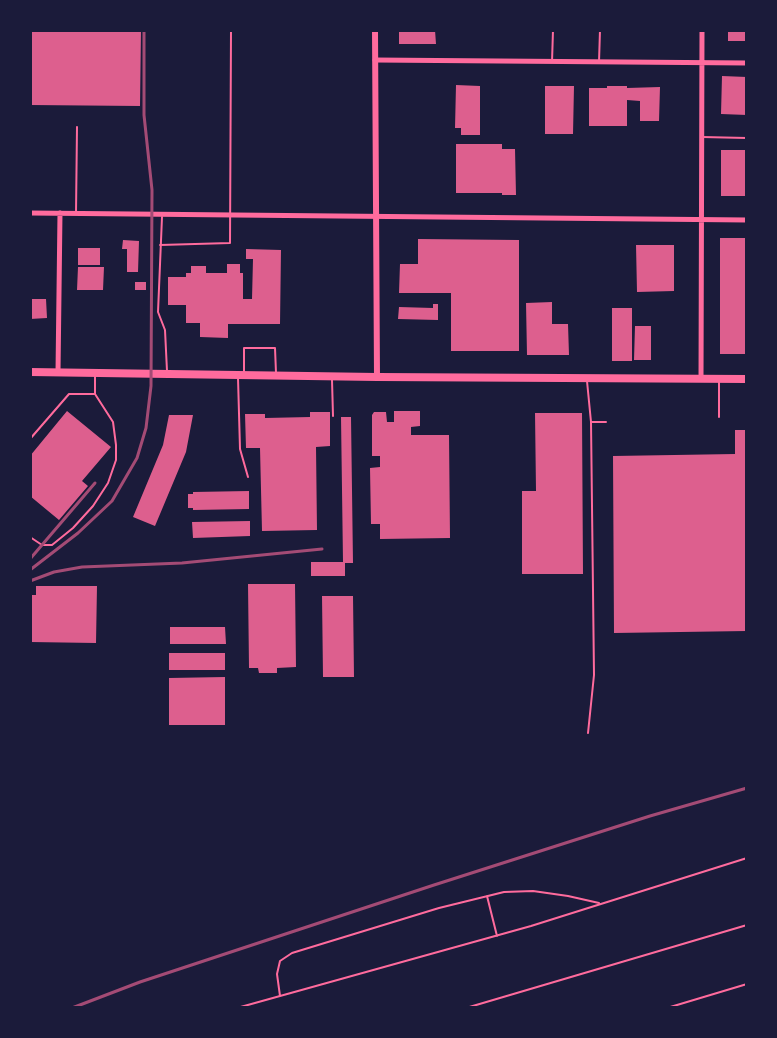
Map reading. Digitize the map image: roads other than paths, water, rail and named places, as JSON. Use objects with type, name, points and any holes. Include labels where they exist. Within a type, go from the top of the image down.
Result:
[{"type":"main road","points":[[30,372],[747,379]]},
{"type":"street","points":[[375,30],[377,377]]},
{"type":"street","points":[[701,379],[702,30]]},
{"type":"street","points":[[375,60],[747,63]]},
{"type":"street","points":[[30,213],[747,220]]},
{"type":"street","points":[[58,372],[60,213]]},
{"type":"lane","points":[[160,245],[230,243],[231,30]]},
{"type":"lane","points":[[552,62],[553,30]]},
{"type":"lane","points":[[599,62],[600,30]]},
{"type":"lane","points":[[76,127],[76,213]]},
{"type":"lane","points":[[702,137],[747,138]]},
{"type":"lane","points":[[162,214],[158,312],[165,330],[168,374]]},
{"type":"lane","points":[[248,477],[240,449],[241,375],[244,348],[275,348],[276,376]]},
{"type":"lane","points":[[30,537],[42,545],[52,545],[74,528],[93,506],[108,483],[116,460],[113,422],[95,394],[95,372]]},
{"type":"lane","points":[[332,376],[333,416]]},
{"type":"lane","points":[[586,378],[591,422],[594,675],[588,733]]},
{"type":"lane","points":[[719,417],[720,379]]},
{"type":"lane","points":[[30,439],[69,394],[95,394]]},
{"type":"lane","points":[[591,422],[606,422]]},
{"type":"lane","points":[[237,1008],[498,936],[747,858]]},
{"type":"lane","points":[[280,996],[277,975],[280,961],[292,953],[439,908],[504,892],[533,891],[601,904]]},
{"type":"lane","points":[[487,897],[498,936]]},
{"type":"lane","points":[[466,1008],[747,925]]},
{"type":"lane","points":[[667,1008],[747,984]]},
{"type":"railway","points":[[30,570],[78,533],[112,501],[137,458],[146,428],[151,386],[152,190],[144,115],[144,30]]},
{"type":"railway","points":[[30,559],[95,483]]},
{"type":"railway","points":[[30,581],[54,572],[82,567],[182,563],[322,549]]},
{"type":"railway","points":[[72,1008],[140,982],[434,885],[650,816],[747,788]]}]
